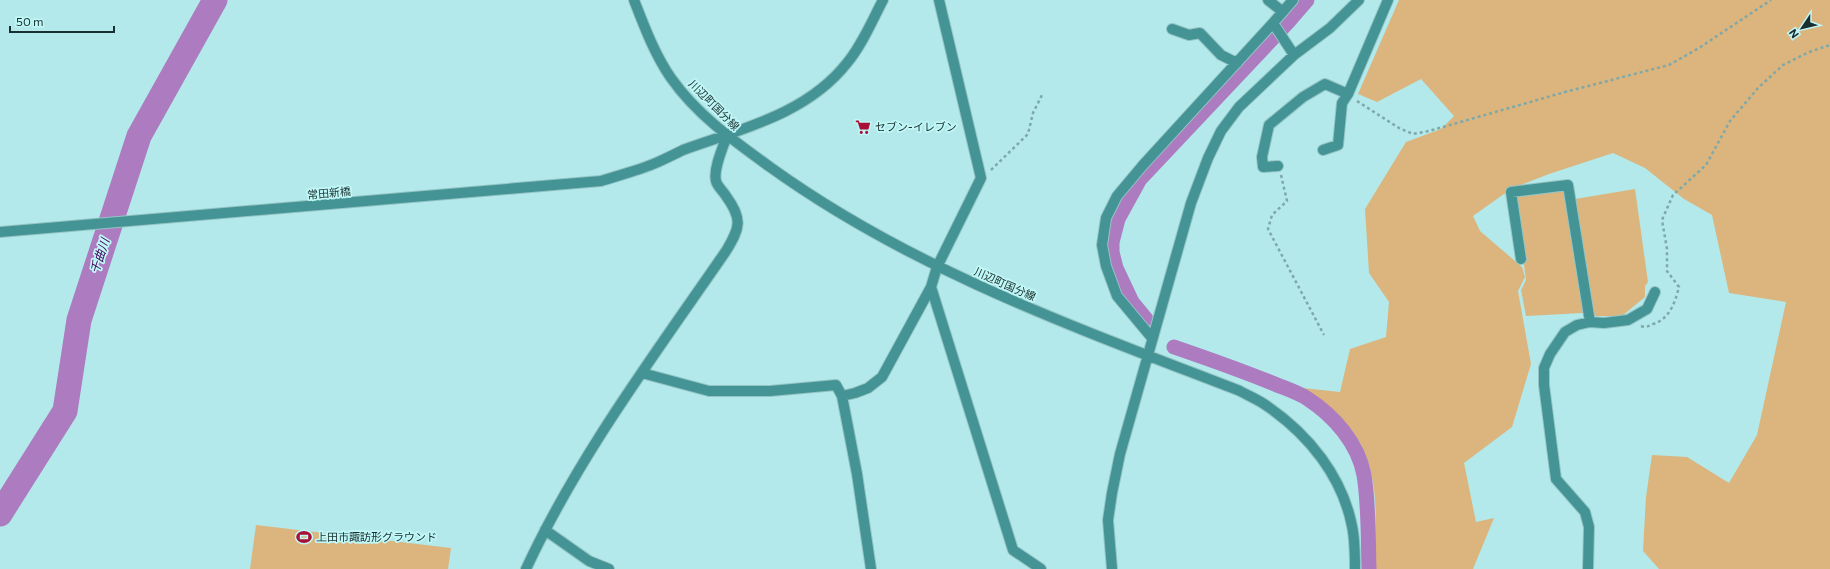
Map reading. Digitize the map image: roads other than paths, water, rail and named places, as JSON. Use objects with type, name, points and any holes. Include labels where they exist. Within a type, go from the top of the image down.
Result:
[{"type":"street","name":"川辺町国分線","points":[[634,0],[656,52],[670,77],[688,99],[727,136],[801,189],[860,226],[937,267],[1036,311],[1240,391],[1267,406],[1312,444],[1326,462],[1344,498],[1352,527],[1355,569]]},
{"type":"street","name":"常田新橋","points":[[0,232],[601,181],[658,162],[682,151],[727,136],[790,110],[809,98],[847,63],[868,29],[883,0]]},
{"type":"street","points":[[842,396],[868,388],[882,377],[931,287],[937,267],[981,178],[939,0]]},
{"type":"street","points":[[1268,0],[1283,12]]},
{"type":"street","points":[[1152,338],[1117,296],[1106,266],[1102,245],[1106,218],[1117,196],[1237,63],[1274,25],[1293,0]]},
{"type":"street","points":[[1112,569],[1108,520],[1120,454],[1191,203],[1208,158],[1221,131],[1239,107],[1294,55],[1330,28],[1359,0]]},
{"type":"street","points":[[1324,150],[1338,145],[1342,103],[1348,94],[1388,0]]},
{"type":"street","points":[[1274,25],[1294,55]]},
{"type":"street","points":[[1172,29],[1189,35],[1200,33],[1221,55],[1237,63]]},
{"type":"street","points":[[1278,166],[1263,167],[1262,157],[1268,125],[1303,97],[1325,84],[1348,94]]},
{"type":"street","points":[[526,569],[545,530],[580,467],[642,373],[726,251],[736,232],[738,222],[736,209],[716,182],[715,172],[727,136]]},
{"type":"street","points":[[1521,259],[1511,192],[1568,185],[1590,322]]},
{"type":"street","points":[[931,287],[1013,550],[1041,569]]},
{"type":"street","points":[[1588,569],[1589,527],[1585,512],[1556,479],[1544,385],[1544,368],[1550,354],[1565,332],[1577,325],[1590,322],[1604,323],[1628,320],[1647,309],[1655,292]]},
{"type":"street","points":[[642,373],[709,391],[770,391],[836,385],[842,396],[857,474],[871,569]]},
{"type":"street","points":[[545,530],[589,562],[608,569]]},
{"type":"waterway","name":"千曲川","points":[[0,514],[65,411],[79,320],[139,136],[215,0]]},
{"type":"waterway","points":[[1146,319],[1132,302],[1116,268],[1112,252],[1112,242],[1118,219],[1140,179],[1307,0]]},
{"type":"waterway","points":[[1174,347],[1239,370],[1297,393],[1318,406],[1344,431],[1356,452],[1364,475],[1368,510],[1369,569]]},
{"type":"place","name":"セブン-イレブン","points":[[863,127]]},
{"type":"place","name":"上田市諏訪形グラウンド","points":[[304,537]]}]
